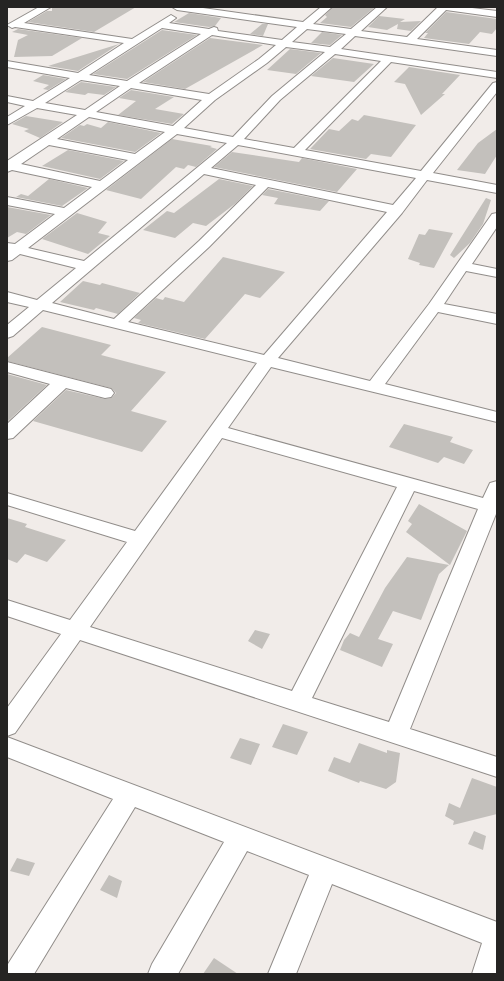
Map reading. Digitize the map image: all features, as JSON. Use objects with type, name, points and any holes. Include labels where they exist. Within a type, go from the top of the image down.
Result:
[{"type":"street","points":[[7,122],[161,25],[184,7],[497,52]]},
{"type":"street","points":[[8,167],[246,7]]},
{"type":"street","points":[[10,251],[175,130],[211,98],[263,61],[327,7]]},
{"type":"street","points":[[7,333],[236,141],[276,98],[314,67],[382,7]]},
{"type":"street","points":[[410,40],[444,7],[497,14]]},
{"type":"street","points":[[27,8],[44,8]]},
{"type":"street","points":[[11,26],[44,8]]},
{"type":"street","points":[[161,25],[497,75]]},
{"type":"street","points":[[11,26],[134,42]]},
{"type":"street","points":[[297,152],[389,58]]},
{"type":"street","points":[[7,64],[211,98]]},
{"type":"street","points":[[7,726],[267,361],[397,210],[497,85]]},
{"type":"street","points":[[7,99],[497,189]]},
{"type":"street","points":[[48,141],[137,158]]},
{"type":"street","points":[[8,167],[102,185]]},
{"type":"street","points":[[201,170],[397,210]]},
{"type":"street","points":[[117,324],[204,244],[265,183]]},
{"type":"street","points":[[7,201],[65,212]]},
{"type":"street","points":[[374,387],[434,307],[497,217]]},
{"type":"street","points":[[10,251],[86,266]]},
{"type":"street","points":[[462,266],[497,273]]},
{"type":"street","points":[[7,297],[497,417]]},
{"type":"street","points":[[434,307],[497,319]]},
{"type":"street","points":[[7,367],[105,393]]},
{"type":"street","points":[[7,434],[63,381]]},
{"type":"street","points":[[218,431],[408,484],[494,501],[396,734]]},
{"type":"street","points":[[298,702],[408,484]]},
{"type":"street","points":[[7,499],[140,539]]},
{"type":"street","points":[[7,608],[497,767]]},
{"type":"street","points":[[7,747],[497,935]]},
{"type":"street","points":[[18,974],[130,794]]},
{"type":"street","points":[[162,974],[241,837]]},
{"type":"street","points":[[282,974],[325,869]]},
{"type":"street","points":[[486,974],[497,940]]},
{"type":"building","points":[[52,7],[136,7],[94,32],[28,22],[47,11],[52,11]]},
{"type":"building","points":[[333,7],[375,7],[351,27],[320,23],[327,17],[325,15]]},
{"type":"building","points":[[446,12],[497,19],[497,28],[492,34],[480,32],[469,44],[424,38],[428,33],[425,33]]},
{"type":"building","points":[[189,13],[221,18],[215,26],[209,27],[174,22]]},
{"type":"building","points":[[379,16],[405,19],[400,22],[421,21],[411,31],[397,29],[398,24],[387,30],[368,27]]},
{"type":"building","points":[[262,24],[268,24],[263,36],[250,34]]},
{"type":"building","points":[[18,29],[82,38],[52,56],[14,57],[18,40],[28,35],[12,32]]},
{"type":"building","points":[[162,30],[197,35],[127,79],[93,74]]},
{"type":"building","points":[[322,32],[342,35],[330,45],[311,43]]},
{"type":"building","points":[[210,38],[263,45],[185,89],[143,82]]},
{"type":"building","points":[[119,44],[78,71],[48,66]]},
{"type":"building","points":[[290,49],[321,53],[296,74],[267,70]]},
{"type":"building","points":[[333,58],[374,64],[354,82],[311,76]]},
{"type":"building","points":[[409,67],[460,75],[442,94],[445,94],[421,115],[405,84],[394,82]]},
{"type":"building","points":[[43,75],[66,79],[48,90],[43,89],[49,85],[33,81]]},
{"type":"building","points":[[81,82],[116,87],[104,95],[88,93],[85,95],[65,92]]},
{"type":"building","points":[[131,90],[174,97],[155,109],[184,114],[172,124],[118,115],[136,101],[119,98]]},
{"type":"building","points":[[364,115],[416,125],[391,157],[371,154],[366,159],[310,149],[329,129],[339,131],[352,119],[358,121]]},
{"type":"building","points":[[26,116],[63,122],[40,138],[24,131],[29,129],[12,124]]},
{"type":"building","points":[[108,122],[161,133],[135,152],[61,138],[80,125],[84,126],[87,124],[101,128]]},
{"type":"building","points":[[497,129],[497,155],[485,174],[457,170],[478,143]]},
{"type":"building","points":[[172,139],[212,146],[210,147],[217,149],[196,167],[188,165],[184,169],[176,167],[141,199],[106,190]]},
{"type":"building","points":[[68,150],[124,161],[100,179],[42,166]]},
{"type":"building","points":[[232,152],[299,162],[302,158],[357,169],[337,192],[214,167]]},
{"type":"building","points":[[49,179],[88,188],[62,206],[16,197],[21,194],[28,196]]},
{"type":"building","points":[[219,179],[253,186],[236,203],[206,226],[193,223],[175,238],[143,230],[167,211],[174,213]]},
{"type":"building","points":[[268,189],[329,201],[320,211],[274,204],[278,198],[262,195]]},
{"type":"building","points":[[486,198],[491,200],[483,224],[470,243],[454,258],[450,255]]},
{"type":"building","points":[[7,207],[51,215],[26,234],[17,232],[7,238]]},
{"type":"building","points":[[77,213],[107,222],[98,233],[110,236],[88,254],[42,239]]},
{"type":"building","points":[[429,229],[453,233],[434,268],[419,265],[420,263],[408,259],[419,234],[425,235]]},
{"type":"building","points":[[223,257],[285,272],[260,298],[245,294],[205,339],[138,323],[141,320],[134,318],[156,298],[163,300],[165,297],[184,302]]},
{"type":"building","points":[[83,281],[100,285],[102,283],[140,293],[118,314],[96,308],[94,310],[60,302]]},
{"type":"building","points":[[42,327],[111,345],[101,355],[166,372],[131,411],[167,421],[142,452],[33,421],[66,390],[105,399],[111,398],[116,393],[111,388],[7,361],[7,358]]},
{"type":"building","points":[[7,374],[47,385],[7,422]]},
{"type":"building","points":[[404,424],[453,437],[450,442],[473,450],[464,464],[444,457],[438,463],[389,447]]},
{"type":"building","points":[[419,504],[467,531],[450,565],[406,532],[412,524],[408,521]]},
{"type":"building","points":[[7,518],[27,524],[25,527],[66,540],[47,562],[25,554],[17,563],[7,559]]},
{"type":"building","points":[[407,557],[449,565],[439,574],[421,620],[393,611],[378,639],[393,644],[382,667],[340,650],[344,640],[350,633],[359,637],[385,588]]},
{"type":"building","points":[[255,630],[270,634],[262,649],[248,641]]},
{"type":"building","points":[[283,724],[308,732],[297,755],[272,747]]},
{"type":"building","points":[[240,738],[260,744],[251,765],[230,758]]},
{"type":"building","points":[[359,743],[387,753],[387,750],[400,753],[396,782],[386,789],[360,781],[359,783],[328,771],[334,757],[350,763]]},
{"type":"building","points":[[472,778],[497,787],[497,814],[453,825],[454,821],[445,816],[449,803],[460,808]]},
{"type":"building","points":[[474,831],[486,836],[483,850],[468,844]]},
{"type":"building","points":[[17,858],[35,863],[29,876],[10,871]]},
{"type":"building","points":[[109,875],[122,881],[117,898],[100,890]]},
{"type":"building","points":[[214,958],[238,974],[203,974]]}]
